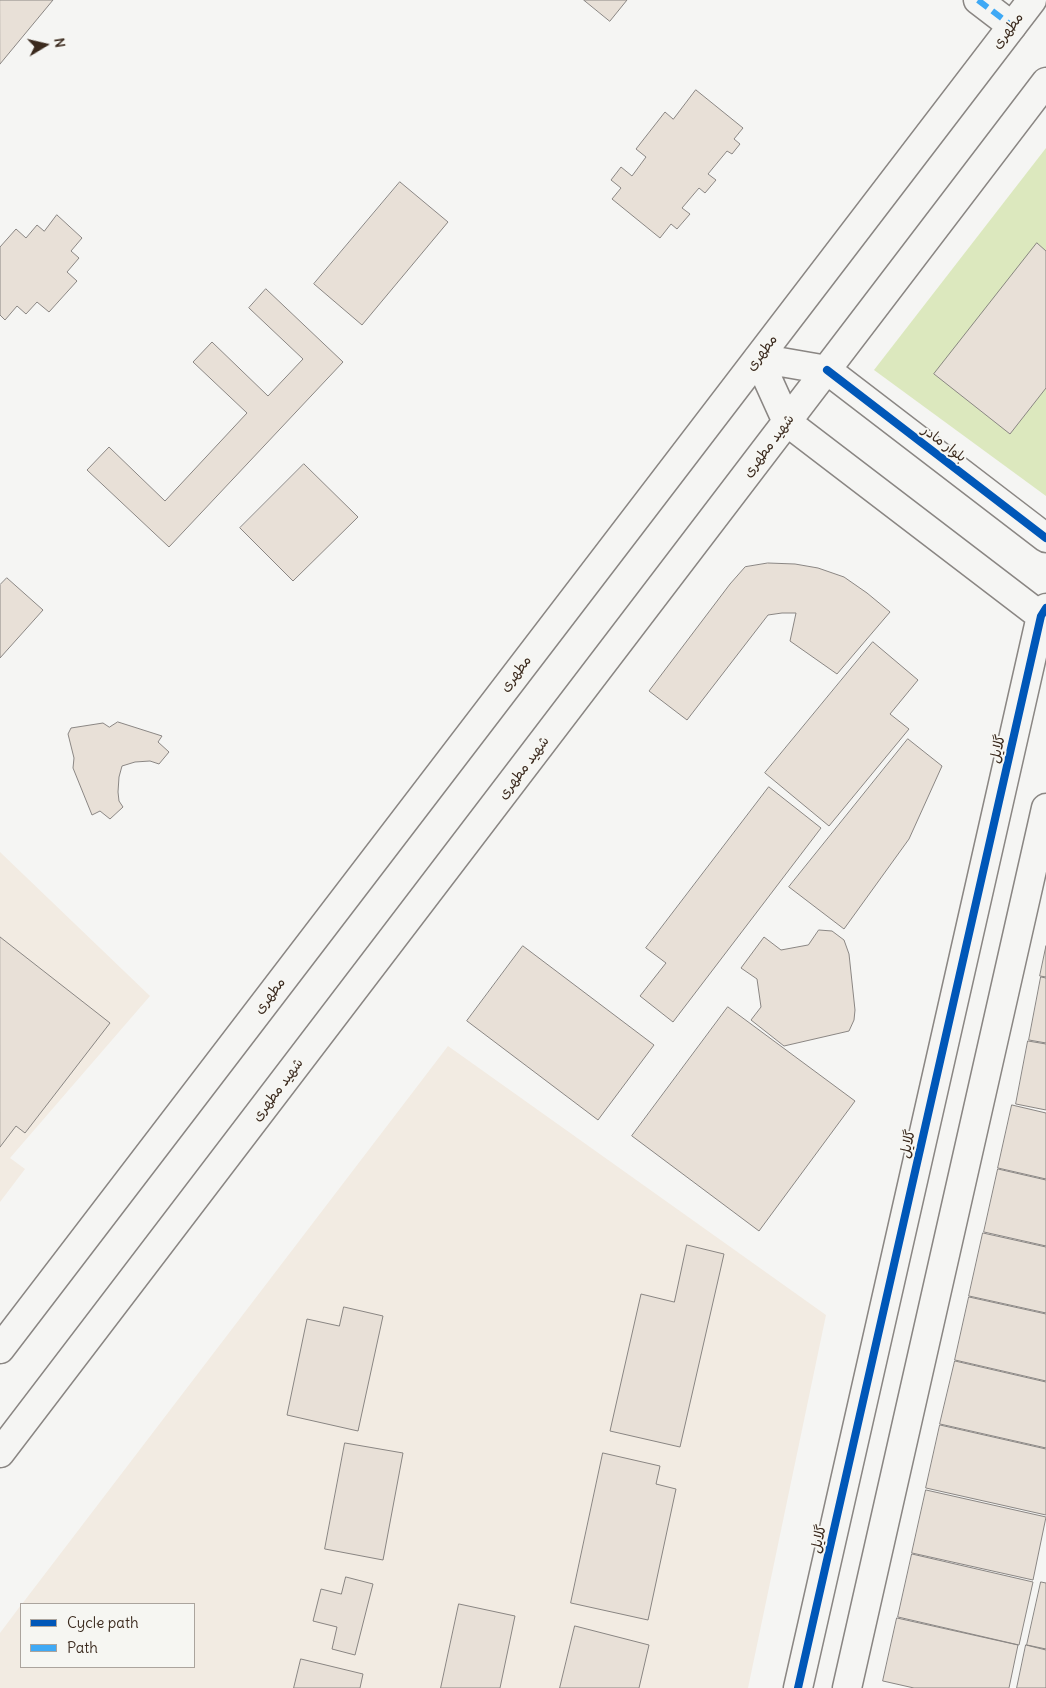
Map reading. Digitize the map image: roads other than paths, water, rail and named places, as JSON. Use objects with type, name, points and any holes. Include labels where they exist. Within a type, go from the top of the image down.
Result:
[{"type":"main road","points":[[978,0],[1012,26]]},
{"type":"main road","name":"مطهری","points":[[0,1349],[1032,0]]},
{"type":"main road","name":"شهید مطهری","points":[[0,1453],[1046,82]]},
{"type":"main road","points":[[758,358],[827,370]]},
{"type":"main road","points":[[758,358],[788,422],[1044,615]]},
{"type":"main road","name":"بلوار مادر","points":[[827,370],[1046,538]]},
{"type":"main road","name":"گلایل","points":[[798,1688],[1044,615]]},
{"type":"main road","points":[[847,1688],[1046,808]]}]
